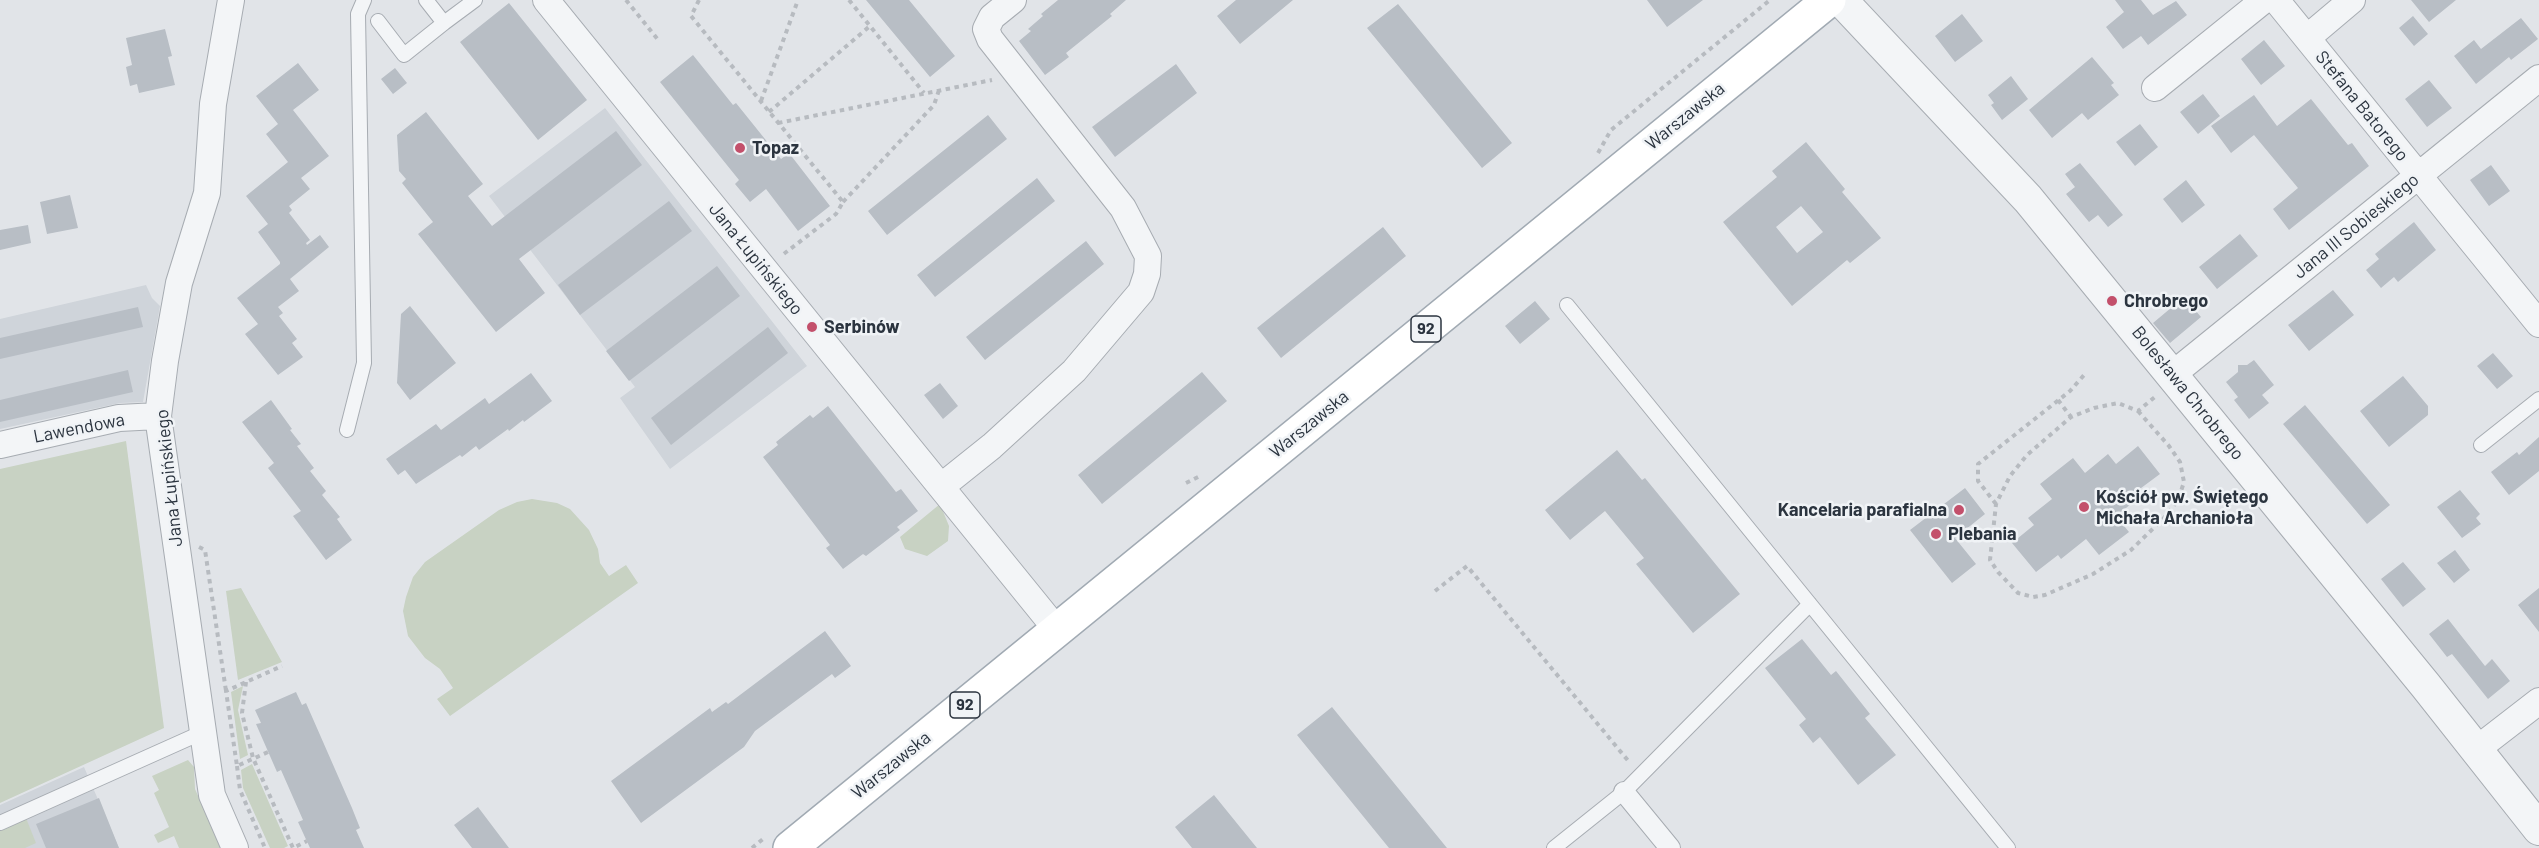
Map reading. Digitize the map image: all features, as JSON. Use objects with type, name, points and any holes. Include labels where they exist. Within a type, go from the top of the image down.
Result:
[{"type":"main road","name":"Warszawska","points":[[790,848],[1829,0]]},
{"type":"street","name":"Jana Łupińskiego","points":[[231,0],[213,104],[207,193],[179,283],[158,416],[201,733],[212,795],[235,848]]},
{"type":"street","name":"Jana Łupińskiego","points":[[546,0],[1057,630]]},
{"type":"street","points":[[942,486],[992,446],[1074,371],[1141,292],[1147,274],[1148,256],[1123,208],[990,39],[986,28],[992,17],[1013,0]]},
{"type":"street","name":"Bolesława Chrobrego","points":[[1841,0],[2028,199],[2168,382],[2477,749],[2539,829]]},
{"type":"street","points":[[2156,88],[2264,0]]},
{"type":"street","name":"Stefana Batorego","points":[[2276,0],[2539,324]]},
{"type":"street","points":[[2307,38],[2352,0]]},
{"type":"street","name":"Jana III Sobieskiego","points":[[2168,382],[2539,78]]},
{"type":"street","name":"Lawendowa","points":[[0,445],[119,418],[158,416]]},
{"type":"street","points":[[2477,749],[2539,700]]},
{"type":"street","points":[[1624,792],[1670,848]]},
{"type":"lane","points":[[347,430],[364,363],[358,14],[364,0]]},
{"type":"lane","points":[[426,0],[444,23]]},
{"type":"lane","points":[[378,21],[404,55],[475,0]]},
{"type":"lane","points":[[1568,305],[2008,848]]},
{"type":"lane","points":[[2481,446],[2539,399]]},
{"type":"lane","points":[[1554,848],[1624,792],[1810,604]]},
{"type":"lane","points":[[0,823],[201,733]]},
{"type":"path","points":[[626,0],[659,41]]},
{"type":"path","points":[[699,0],[690,16],[843,202]]},
{"type":"path","points":[[760,102],[798,0]]},
{"type":"path","points":[[849,0],[924,93]]},
{"type":"path","points":[[1607,135],[1770,0]]},
{"type":"path","points":[[769,112],[870,26]]},
{"type":"path","points":[[778,123],[1017,74]]},
{"type":"path","points":[[776,260],[836,214],[843,202],[934,105],[939,90]]},
{"type":"path","points":[[1996,504],[1978,481],[1978,464],[2070,391],[2084,375]]},
{"type":"path","points":[[2138,411],[2168,382]]},
{"type":"path","points":[[2058,400],[2071,417]]},
{"type":"path","points":[[2118,403],[2138,411],[2175,454],[2183,470],[2184,482],[2178,500],[2164,518],[2131,550],[2093,574],[2059,590],[2033,597],[2025,596],[2007,583],[1990,560],[1996,504],[2010,476],[2027,454],[2071,417],[2094,408],[2118,403]]},
{"type":"path","points":[[1435,591],[1467,566],[1640,776]]},
{"type":"path","points":[[265,848],[240,790],[226,691],[282,666]]},
{"type":"path","points":[[246,682],[242,713],[253,759],[293,848],[307,841]]},
{"type":"path","points":[[237,766],[268,752]]},
{"type":"shaded area","points":[[605,108],[807,366],[670,469],[620,398],[635,387],[489,196]]},
{"type":"shaded area","points":[[146,285],[152,298],[160,306],[143,402],[120,403],[0,429],[0,319]]},
{"type":"shaded area","points":[[84,767],[119,848],[0,848],[0,805]]},
{"type":"green space","points":[[126,441],[164,728],[0,803],[0,469]]},
{"type":"green space","points":[[532,499],[557,503],[570,509],[589,530],[598,549],[600,563],[609,576],[626,565],[638,583],[450,716],[437,699],[453,688],[440,669],[425,658],[408,636],[403,611],[413,577],[425,562],[499,510],[517,502]]},
{"type":"green space","points":[[940,504],[949,526],[948,541],[927,556],[905,549],[900,537]]},
{"type":"green space","points":[[241,588],[282,662],[238,680],[226,591]]},
{"type":"green space","points":[[243,686],[238,710],[248,755],[240,759],[231,692]]},
{"type":"green space","points":[[188,760],[194,767],[195,789],[221,848],[179,848],[174,836],[158,843],[154,835],[169,827],[154,793],[159,790],[152,776]]},
{"type":"green space","points":[[252,764],[288,846],[284,848],[270,848],[243,788],[241,770]]},
{"type":"green space","points":[[26,818],[36,843],[25,848],[0,848],[0,830]]},
{"type":"building","points":[[866,0],[909,0],[955,56],[930,77]]},
{"type":"building","points":[[1058,0],[1126,0],[1110,14],[1112,16],[1066,53],[1069,57],[1045,75],[1019,41],[1031,31],[1028,29],[1043,16],[1041,14]]},
{"type":"building","points":[[1236,0],[1293,0],[1240,44],[1217,16]]},
{"type":"building","points":[[1647,0],[1703,0],[1667,27]]},
{"type":"building","points":[[2115,0],[2141,0],[2153,15],[2176,1],[2187,15],[2148,45],[2141,36],[2123,49],[2106,27],[2124,12]]},
{"type":"building","points":[[2411,0],[2456,0],[2429,22]]},
{"type":"building","points":[[509,3],[587,100],[538,140],[460,42]]},
{"type":"building","points":[[1398,4],[1512,143],[1482,168],[1367,28]]},
{"type":"building","points":[[1962,14],[1983,41],[1955,62],[1935,36]]},
{"type":"building","points":[[2413,16],[2428,34],[2414,46],[2399,28]]},
{"type":"building","points":[[2521,18],[2538,39],[2511,60],[2509,57],[2476,84],[2454,56],[2474,40],[2481,49]]},
{"type":"building","points":[[165,29],[172,56],[168,57],[175,85],[139,93],[137,84],[130,86],[126,67],[132,65],[126,38]]},
{"type":"building","points":[[2264,40],[2285,66],[2261,85],[2241,59]]},
{"type":"building","name":"Topaz","points":[[693,55],[733,105],[736,103],[781,159],[789,153],[830,206],[798,231],[766,189],[750,202],[735,184],[739,180],[660,82]]},
{"type":"building","points":[[2092,57],[2114,83],[2111,85],[2119,95],[2088,120],[2082,113],[2052,138],[2029,110]]},
{"type":"building","points":[[298,63],[319,90],[293,110],[329,156],[301,178],[310,189],[289,206],[292,210],[289,213],[310,240],[306,243],[307,245],[320,235],[329,247],[290,279],[299,291],[278,307],[283,313],[279,316],[297,339],[292,343],[303,357],[278,375],[245,334],[258,324],[237,298],[280,264],[258,232],[268,224],[246,196],[288,162],[266,134],[278,124],[256,96]]},
{"type":"building","points":[[1176,64],[1197,93],[1115,157],[1092,127]]},
{"type":"building","points":[[395,68],[407,83],[393,94],[381,79]]},
{"type":"building","points":[[2011,76],[2028,99],[2002,120],[1991,105],[1994,103],[1988,95]]},
{"type":"building","points":[[2429,80],[2452,108],[2427,127],[2405,99]]},
{"type":"building","points":[[2203,94],[2220,116],[2198,134],[2180,112]]},
{"type":"building","points":[[2254,95],[2277,126],[2311,99],[2348,145],[2352,143],[2369,166],[2289,230],[2273,209],[2298,188],[2254,135],[2231,153],[2211,126]]},
{"type":"building","points":[[426,112],[483,184],[468,196],[492,226],[616,131],[642,165],[519,259],[545,293],[496,332],[418,234],[433,222],[402,183],[406,179],[399,171],[397,135]]},
{"type":"building","points":[[988,115],[1007,139],[887,235],[868,211]]},
{"type":"building","points":[[2140,124],[2158,147],[2135,166],[2116,142]]},
{"type":"building","points":[[1806,142],[1845,189],[1842,192],[1881,238],[1850,263],[1847,260],[1792,306],[1723,222],[1777,177],[1772,171]],"holes":[[[1801,206],[1823,232],[1797,253],[1776,227]]]},
{"type":"building","points":[[2080,163],[2123,215],[2108,227],[2098,215],[2089,222],[2066,194],[2075,187],[2065,174]]},
{"type":"building","points":[[2491,165],[2510,191],[2489,206],[2470,180]]},
{"type":"building","points":[[1037,178],[1055,201],[935,297],[917,275]]},
{"type":"building","points":[[2186,180],[2205,205],[2182,223],[2163,199]]},
{"type":"building","points":[[70,195],[78,228],[47,234],[40,202]]},
{"type":"building","points":[[669,201],[692,231],[580,315],[558,285]]},
{"type":"building","points":[[2414,222],[2436,250],[2398,282],[2394,277],[2381,288],[2366,270],[2379,259],[2375,254]]},
{"type":"building","points":[[28,225],[31,243],[0,250],[0,230]]},
{"type":"building","points":[[1383,227],[1406,256],[1281,358],[1257,328]]},
{"type":"building","points":[[2240,234],[2258,256],[2217,289],[2199,267]]},
{"type":"building","points":[[1086,241],[1104,264],[985,360],[966,337]]},
{"type":"building","points":[[717,266],[740,296],[629,381],[606,351]]},
{"type":"building","points":[[2333,290],[2354,315],[2309,351],[2288,325]]},
{"type":"building","points":[[2184,297],[2201,317],[2170,343],[2153,323]]},
{"type":"building","points":[[1535,301],[1550,319],[1520,344],[1505,326]]},
{"type":"building","points":[[410,306],[456,363],[410,400],[397,383],[401,314]]},
{"type":"building","points":[[138,307],[143,327],[0,359],[0,338]]},
{"type":"building","points":[[768,327],[788,353],[671,445],[651,418]]},
{"type":"building","points":[[2493,353],[2513,376],[2497,389],[2477,366]]},
{"type":"building","points":[[2254,360],[2274,385],[2262,395],[2269,403],[2249,419],[2234,400],[2238,397],[2226,382],[2238,372],[2238,365],[2247,365]]},
{"type":"building","points":[[128,370],[133,392],[0,422],[0,400]]},
{"type":"building","points":[[1202,372],[1227,401],[1102,504],[1078,475]]},
{"type":"building","points":[[531,373],[552,401],[524,422],[523,420],[509,431],[508,429],[479,450],[476,446],[462,457],[460,455],[416,484],[405,470],[398,475],[386,459],[436,424],[441,430],[485,398],[489,404]]},
{"type":"building","points":[[2403,376],[2428,406],[2428,415],[2389,447],[2360,411]]},
{"type":"building","points":[[940,383],[958,406],[943,419],[924,395]]},
{"type":"building","points":[[271,400],[301,444],[297,446],[314,468],[310,471],[326,491],[322,495],[340,517],[337,519],[352,540],[326,560],[293,516],[301,511],[268,468],[274,463],[242,422]]},
{"type":"building","points":[[2305,405],[2390,505],[2367,524],[2283,424]]},
{"type":"building","points":[[828,406],[896,492],[901,489],[918,511],[897,527],[900,530],[866,556],[863,554],[843,569],[826,548],[830,545],[763,457],[778,445],[776,442],[810,415],[813,418]]},
{"type":"building","points":[[2539,437],[2539,471],[2509,495],[2491,472],[2517,452],[2519,455]]},
{"type":"building","name":"Kościół pw. Świętego Michała Archanioła","points":[[2138,446],[2160,474],[2137,491],[2141,496],[2116,516],[2129,532],[2099,555],[2086,539],[2061,559],[2058,555],[2036,572],[2012,543],[2034,525],[2028,518],[2052,499],[2040,484],[2073,458],[2085,473],[2108,454],[2116,464]]},
{"type":"building","points":[[1617,450],[1642,480],[1645,478],[1740,594],[1693,633],[1636,564],[1644,558],[1605,511],[1570,540],[1545,510]]},
{"type":"building","name":"Plebania","points":[[1965,488],[1985,514],[1955,538],[1976,564],[1952,583],[1910,530]]},
{"type":"building","points":[[2460,490],[2480,514],[2476,518],[2481,524],[2462,538],[2437,507]]},
{"type":"building","points":[[2455,550],[2470,570],[2454,583],[2437,563]]},
{"type":"building","points":[[2403,562],[2426,589],[2403,607],[2381,579]]},
{"type":"building","points":[[2539,588],[2539,632],[2518,605]]},
{"type":"building","points":[[2448,619],[2485,666],[2492,659],[2510,681],[2488,699],[2452,654],[2447,657],[2429,634]]},
{"type":"building","points":[[825,631],[851,666],[835,678],[832,674],[755,731],[744,747],[641,823],[611,781],[710,708],[712,712],[726,702],[728,704]]},
{"type":"building","points":[[1802,639],[1831,675],[1836,671],[1870,714],[1865,718],[1896,755],[1858,785],[1820,737],[1813,743],[1799,725],[1806,719],[1765,668]]},
{"type":"building","points":[[296,692],[302,705],[306,703],[352,808],[360,828],[356,830],[364,848],[310,848],[298,822],[303,820],[281,770],[277,772],[256,724],[261,723],[255,710]]},
{"type":"building","points":[[1332,707],[1447,848],[1389,848],[1297,735]]},
{"type":"building","points":[[1214,795],[1257,848],[1192,848],[1175,827]]},
{"type":"building","points":[[99,798],[119,848],[46,848],[36,824]]},
{"type":"building","points":[[478,807],[509,848],[472,848],[454,825]]},
{"type":"place","name":"Topaz","points":[[740,148]]},
{"type":"place","name":"Chrobrego","points":[[2112,301]]},
{"type":"place","name":"Serbinów","points":[[812,327]]},
{"type":"place","name":"Kościół pw. Świętego Michała Archanioła","points":[[2084,507]]},
{"type":"place","name":"Kancelaria parafialna","points":[[1959,510]]},
{"type":"place","name":"Plebania","points":[[1936,534]]}]
